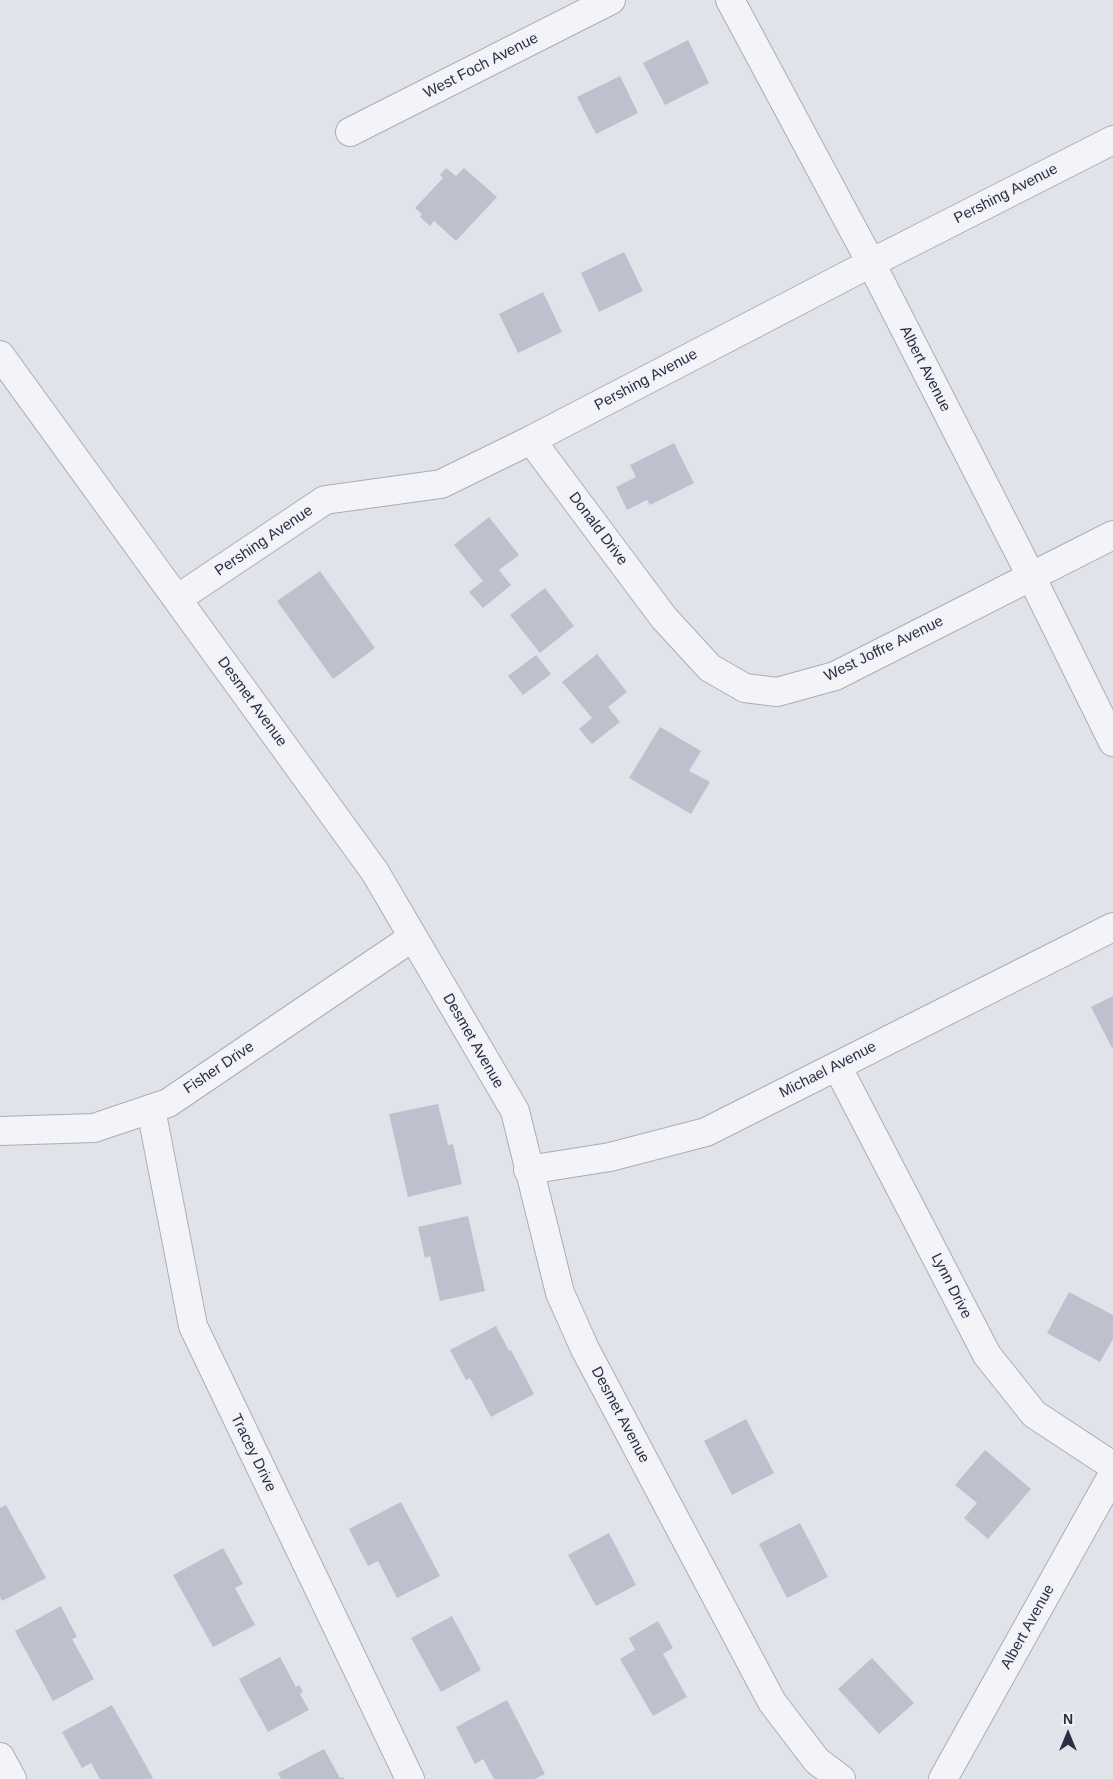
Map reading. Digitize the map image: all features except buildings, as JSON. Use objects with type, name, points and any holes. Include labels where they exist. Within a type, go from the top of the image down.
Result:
[{"type":"street","name":"West Foch Avenue","points":[[350,132],[611,0]]},
{"type":"street","name":"Albert Avenue","points":[[730,0],[870,263],[1031,576],[1113,742]]},
{"type":"street","name":"Pershing Avenue","points":[[177,599],[325,500],[441,484],[531,440],[870,263],[1113,140]]},
{"type":"street","name":"Desmet Avenue","points":[[0,355],[375,872],[514,1111],[560,1293],[585,1348],[772,1702],[817,1761],[841,1779]]},
{"type":"street","name":"Donald Drive","points":[[531,440],[664,618]]},
{"type":"street","name":"West Joffre Avenue","points":[[664,618],[710,668],[745,688],[777,692],[835,676],[1113,535]]},
{"type":"street","name":"Michael Avenue","points":[[528,1170],[610,1157],[706,1132],[1113,927]]},
{"type":"street","name":"Fisher Drive","points":[[0,1131],[94,1128],[168,1103],[413,937]]},
{"type":"street","name":"Lynn Drive","points":[[837,1066],[987,1355],[1034,1414],[1113,1466]]},
{"type":"street","name":"Tracey Drive","points":[[151,1109],[192,1326],[410,1779]]},
{"type":"street","name":"Albert Avenue","points":[[943,1779],[1113,1474]]},
{"type":"street","points":[[0,1757],[12,1779]]}]
